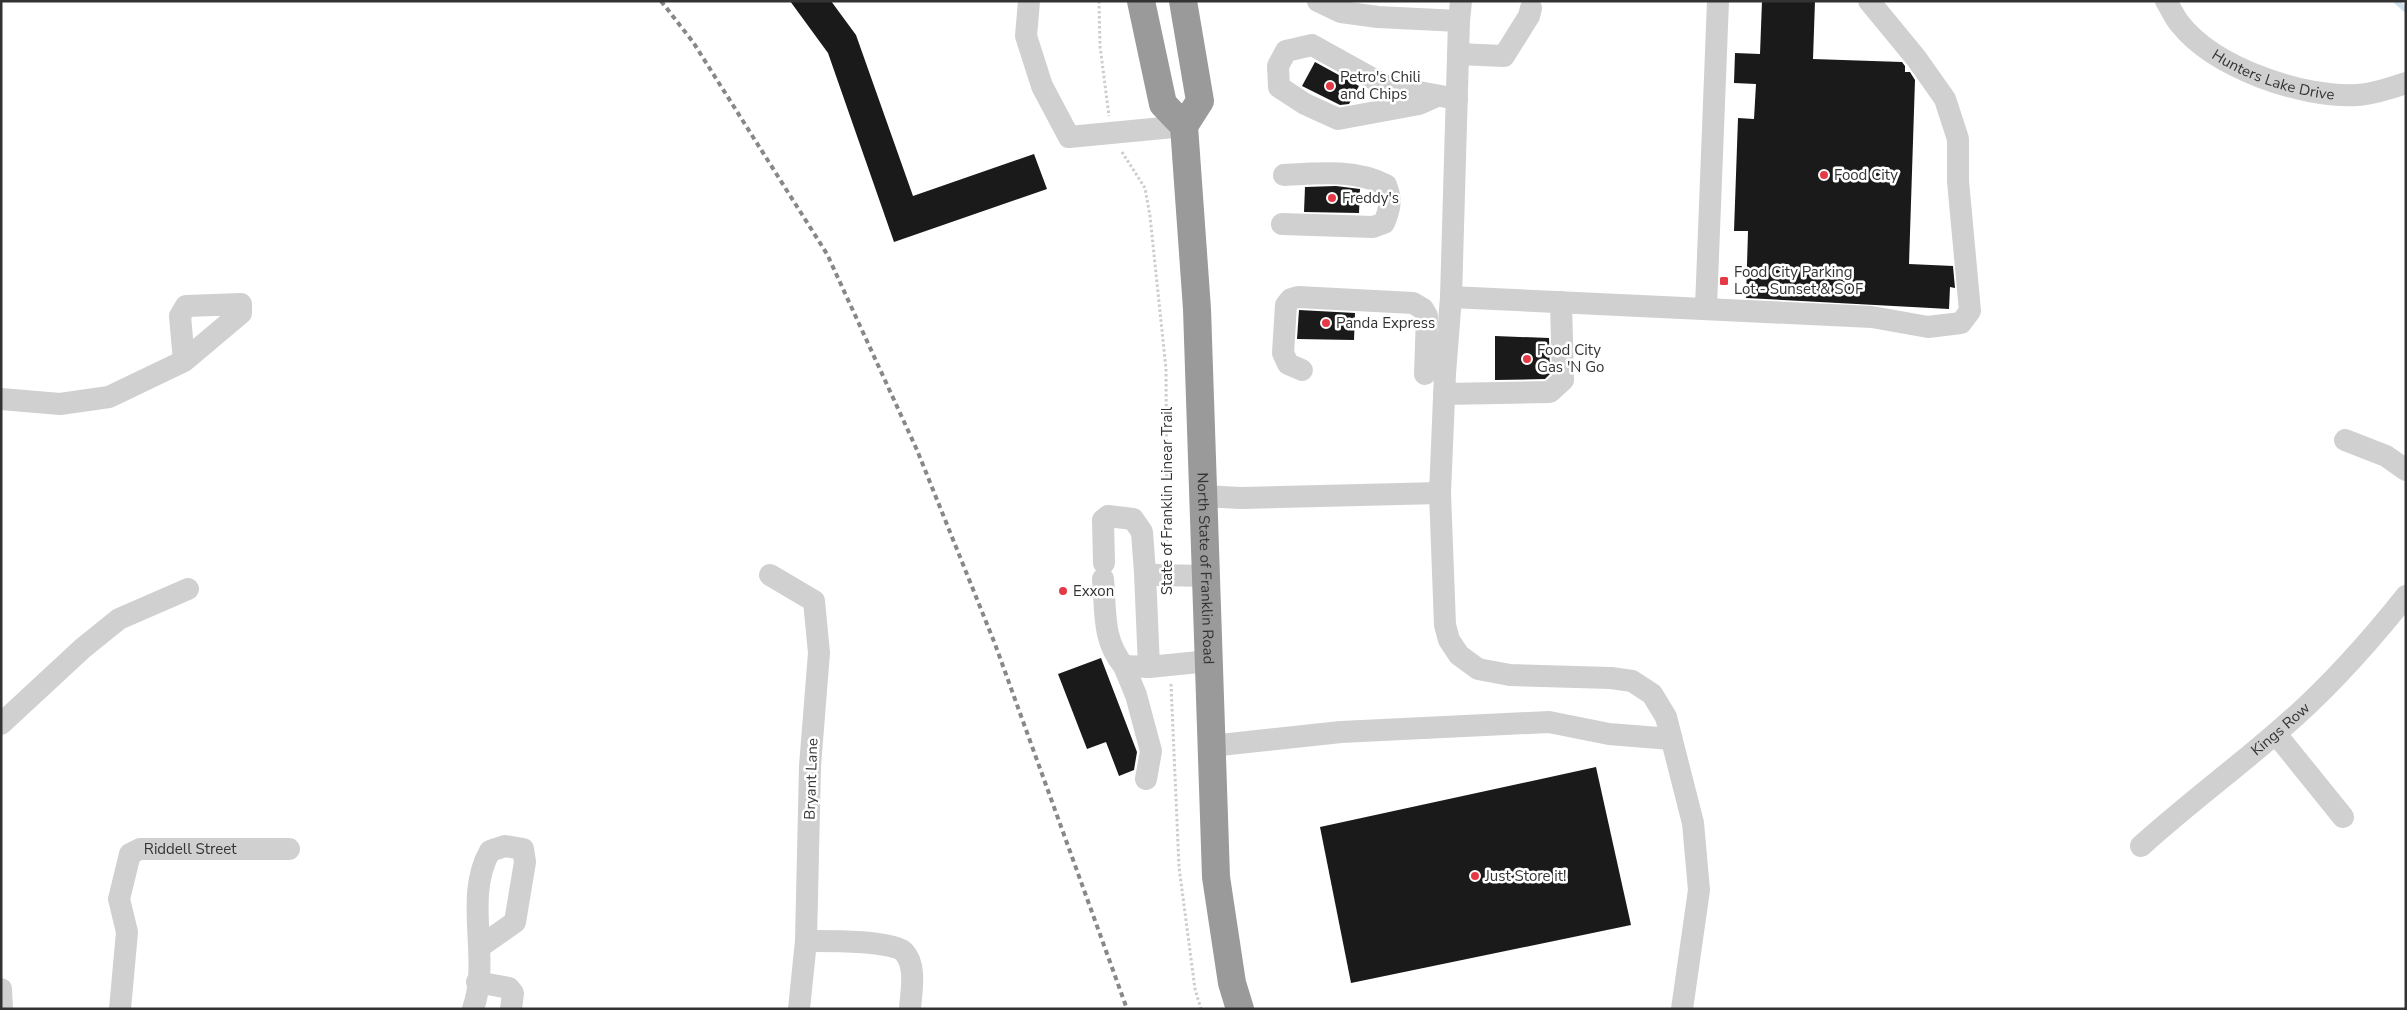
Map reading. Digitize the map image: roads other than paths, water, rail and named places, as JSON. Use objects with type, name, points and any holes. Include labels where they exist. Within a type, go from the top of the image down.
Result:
[{"type":"highway","points":[[1141,1],[1162,104],[1184,126],[1200,101],[1183,1]]},
{"type":"highway","points":[[1191,48],[1193,1]]},
{"type":"highway","name":"North State of Franklin Road","points":[[1184,126],[1198,308],[1216,877],[1232,983],[1240,1009]]},
{"type":"street","points":[[1029,1],[1026,36],[1042,86],[1069,137],[1184,126]]},
{"type":"street","points":[[1318,1],[1341,12],[1378,17],[1460,11],[1458,54],[1447,98],[1451,297],[1444,394],[1440,493],[1445,624],[1449,640],[1459,655],[1478,668],[1510,675],[1610,678],[1632,681],[1652,694],[1666,717],[1692,823],[1699,890],[1682,1009]]},
{"type":"street","points":[[1343,1],[1350,1]]},
{"type":"street","points":[[1706,307],[1718,1]]},
{"type":"street","points":[[1451,297],[1706,307],[1872,316],[1928,327],[1961,323],[1970,311],[1958,182],[1958,140],[1956,131],[1945,99],[1916,58],[1869,1]]},
{"type":"street","name":"Hunters Lake Drive","points":[[2166,1],[2180,24],[2197,40],[2247,73],[2327,94],[2358,95],[2406,83]]},
{"type":"street","points":[[1458,54],[1504,56],[1529,16],[1531,8]]},
{"type":"street","points":[[1312,45],[1386,86],[1447,98],[1338,118],[1305,104],[1280,88],[1278,66],[1286,50],[1312,45]]},
{"type":"street","points":[[1282,224],[1373,227],[1384,222],[1390,211],[1390,195],[1386,185],[1358,175],[1332,173],[1284,175]]},
{"type":"street","points":[[1302,370],[1288,364],[1283,353],[1286,305],[1291,299],[1298,297],[1413,303],[1423,308],[1427,316],[1425,374]]},
{"type":"street","points":[[1444,394],[1550,392],[1563,380],[1561,302]]},
{"type":"street","points":[[1,399],[60,404],[110,397],[184,362]]},
{"type":"street","points":[[2344,440],[2386,456],[2406,470]]},
{"type":"street","points":[[1203,496],[1241,498],[1440,493]]},
{"type":"street","points":[[1146,778],[1151,751],[1136,695],[1124,666],[1112,653],[1108,636],[1103,520],[1108,516],[1133,519],[1142,532],[1145,573],[1160,666]]},
{"type":"street","points":[[1145,573],[1167,576],[1206,576]]},
{"type":"street","name":"Bryant Lane","points":[[770,576],[814,601],[819,653],[810,766],[806,941],[798,1009]]},
{"type":"street","points":[[1,724],[83,648],[119,619],[188,589]]},
{"type":"street","name":"Kings Row","points":[[2141,846],[2189,803],[2276,734],[2338,674],[2406,596]]},
{"type":"street","points":[[1124,666],[1160,666],[1209,662]]},
{"type":"street","points":[[1211,746],[1341,732],[1549,722],[1609,734],[1671,739]]},
{"type":"street","points":[[2276,734],[2343,817]]},
{"type":"street","name":"Riddell Street","points":[[120,1009],[127,932],[119,898],[130,854],[140,849],[289,850]]},
{"type":"street","points":[[806,941],[833,941],[895,946],[904,953],[912,971],[910,1009]]},
{"type":"street","points":[[473,1009],[481,946]]},
{"type":"street","points":[[477,982],[509,988],[513,993],[511,1009]]},
{"type":"street","points":[[1,989],[2,1009]]},
{"type":"waterway","points":[[2396,1],[2406,10]]},
{"type":"railway","points":[[661,1],[693,42],[827,254],[917,450],[995,644],[1127,1009]]},
{"type":"place","name":"Petro's Chili and Chips","points":[[1330,86]]},
{"type":"place","name":"Food City","points":[[1824,175]]},
{"type":"place","name":"Freddy's","points":[[1332,198]]},
{"type":"place","name":"Food City Parking Lot - Sunset & SOF","points":[[1724,281]]},
{"type":"place","name":"Panda Express","points":[[1326,323]]},
{"type":"place","name":"Food City Gas 'N Go","points":[[1527,359]]},
{"type":"place","name":"Exxon","points":[[1063,591]]},
{"type":"place","name":"Just Store it!","points":[[1475,876]]}]
